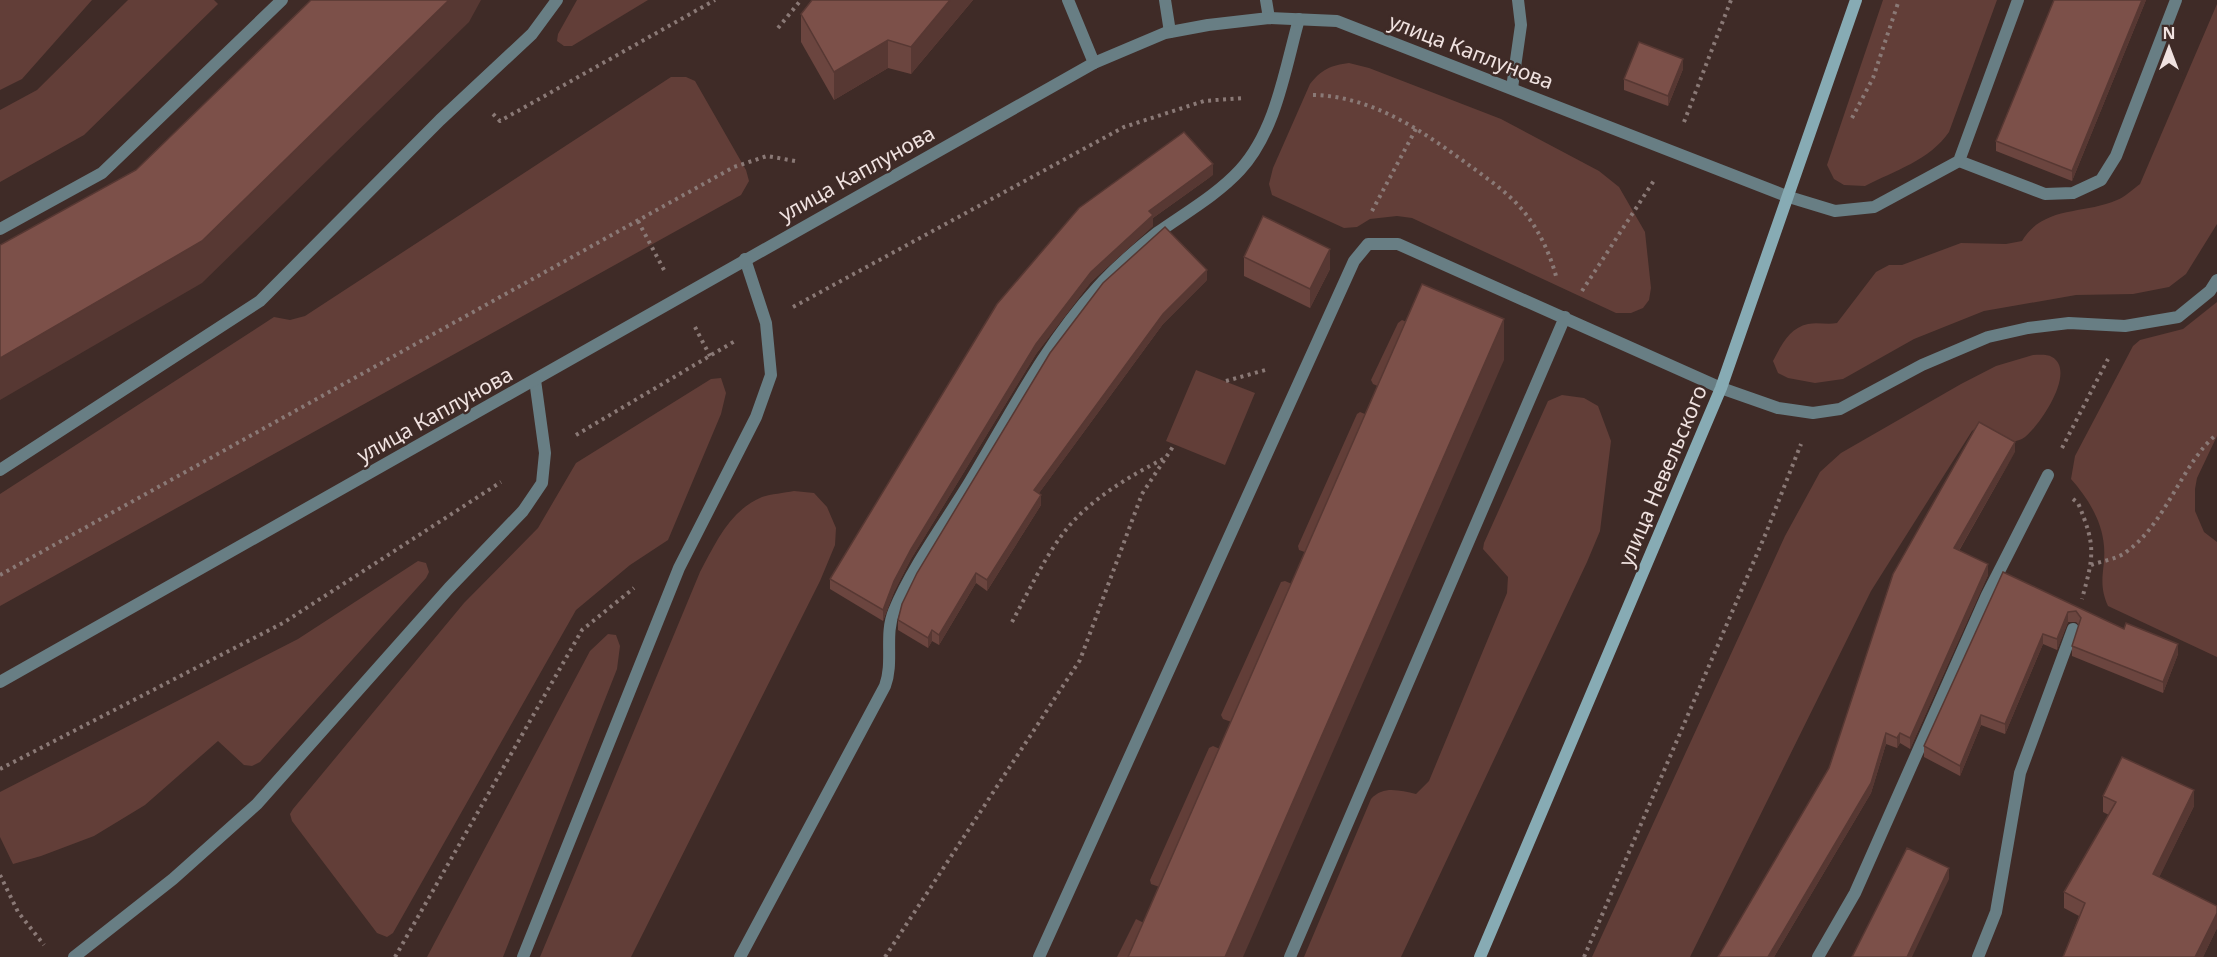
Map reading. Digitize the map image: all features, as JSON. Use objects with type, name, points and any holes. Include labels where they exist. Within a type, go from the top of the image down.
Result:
[{"type":"main road","name":"улица Невельского","points":[[1480,957],[1721,388],[1856,0]]},
{"type":"street","points":[[0,229],[102,173],[282,0]]},
{"type":"street","points":[[0,470],[260,301],[440,120],[532,34],[557,0]]},
{"type":"street","points":[[1068,0],[1094,63]]},
{"type":"street","points":[[1165,0],[1170,32]]},
{"type":"street","points":[[1266,0],[1269,18]]},
{"type":"street","points":[[1512,88],[1521,26],[1518,0]]},
{"type":"street","points":[[2018,0],[1959,161],[2045,194],[2073,193],[2101,180],[2116,156],[2176,0]]},
{"type":"street","name":"улица Каплунова","points":[[0,682],[1094,63],[1170,32],[1269,18],[1337,21],[1788,197],[1835,211],[1874,207],[1959,161]]},
{"type":"street","points":[[740,957],[885,686],[890,672],[890,628],[894,611],[1030,379],[1097,288],[1155,235],[1240,171],[1266,128],[1278,95],[1299,19]]},
{"type":"street","points":[[1039,957],[1354,261],[1368,244],[1398,244],[1721,388],[1778,408],[1813,413],[1840,409],[1922,365],[1988,337],[2069,323],[2125,326],[2178,317],[2213,291],[2217,280]]},
{"type":"street","points":[[523,957],[679,568],[756,417],[771,375],[766,322],[745,259]]},
{"type":"street","points":[[1290,957],[1565,317]]},
{"type":"street","points":[[74,957],[173,879],[257,804],[449,588],[522,512],[542,483],[546,453],[535,380]]},
{"type":"street","points":[[1818,957],[1855,893],[1987,595],[2049,475]]},
{"type":"street","points":[[1978,957],[1996,912],[2020,773],[2073,629]]},
{"type":"path","points":[[500,121],[715,0]]},
{"type":"path","points":[[778,28],[801,0]]},
{"type":"path","points":[[1565,317],[1673,151],[1731,0]]},
{"type":"path","points":[[0,769],[283,623],[546,453],[766,322],[1124,127],[1204,100],[1278,95],[1329,96],[1392,115],[1417,127],[1498,186],[1528,218],[1553,266],[1565,317]]},
{"type":"path","points":[[1368,244],[1371,211],[1417,127]]},
{"type":"path","points":[[0,575],[734,167],[767,156],[795,161]]},
{"type":"path","points":[[2073,629],[2091,565],[2093,546],[2078,503],[2049,475],[2125,326]]},
{"type":"path","points":[[1226,381],[1271,369],[1302,374]]},
{"type":"path","points":[[1584,957],[1766,533],[1813,413]]},
{"type":"path","points":[[2091,565],[2126,553],[2156,521],[2198,453],[2217,435]]},
{"type":"path","points":[[885,957],[1080,660],[1142,494],[1174,445]]},
{"type":"path","points":[[1012,622],[1048,555],[1079,515],[1137,473],[1166,458]]},
{"type":"path","points":[[395,957],[582,630],[659,569],[679,568]]},
{"type":"path","points":[[0,875],[18,912],[46,947]]},
{"type":"shaded area","points":[[0,0],[92,0],[22,79],[0,90]]},
{"type":"shaded area","points":[[128,0],[214,0],[218,4],[84,135],[0,182],[0,110],[37,90]]},
{"type":"shaded area","points":[[577,0],[648,0],[572,46],[564,46],[557,41],[558,34]]},
{"type":"shaded area","points":[[1883,0],[1997,0],[1949,132],[1941,142],[1911,164],[1865,186],[1844,185],[1834,179],[1827,165]]},
{"type":"shaded area","points":[[2217,4],[2217,224],[2186,274],[2169,287],[2133,294],[2076,295],[1984,311],[1914,339],[1843,379],[1815,383],[1788,378],[1778,373],[1773,361],[1783,344],[1796,329],[1808,324],[1837,323],[1876,272],[1889,265],[1902,265],[1961,243],[2006,244],[2022,241],[2031,230],[2053,216],[2104,205],[2126,195],[2140,184]]},
{"type":"shaded area","points":[[1349,63],[1369,68],[1501,119],[1599,171],[1619,187],[1645,232],[1651,288],[1649,300],[1643,308],[1631,313],[1616,313],[1412,218],[1397,216],[1370,219],[1357,227],[1344,228],[1272,195],[1269,184],[1273,168],[1310,84],[1327,69]]},
{"type":"shaded area","points":[[671,77],[686,77],[695,81],[746,170],[749,181],[741,195],[0,606],[0,494],[274,317],[290,320],[305,316]]},
{"type":"shaded area","points":[[2217,302],[2217,436],[2197,478],[2195,511],[2204,532],[2217,542],[2217,657],[2108,606],[2102,582],[2103,536],[2088,501],[2071,479],[2075,456],[2133,346],[2140,340],[2183,329]]},
{"type":"shaded area","points":[[1402,320],[1418,327],[1389,391],[1373,384],[1371,380],[1398,323]]},
{"type":"shaded area","points":[[2033,355],[2050,356],[2059,364],[2060,374],[2054,398],[2031,431],[2017,441],[2012,442],[1977,427],[1972,431],[1871,591],[1690,957],[1592,957],[1785,536],[1820,472],[1841,453],[1961,384],[1996,366]]},
{"type":"shaded area","points":[[1196,370],[1255,393],[1225,465],[1166,441]]},
{"type":"shaded area","points":[[721,378],[726,393],[721,414],[668,540],[630,565],[576,610],[393,933],[387,937],[377,933],[292,821],[290,814],[293,809],[464,603],[538,528],[576,463],[711,379]]},
{"type":"shaded area","points":[[1562,395],[1584,398],[1598,406],[1611,441],[1600,531],[1587,562],[1401,957],[1304,957],[1371,799],[1387,790],[1416,794],[1429,781],[1507,593],[1508,577],[1483,549],[1484,543],[1548,401]]},
{"type":"shaded area","points":[[1360,412],[1377,419],[1316,556],[1299,550],[1298,546],[1357,414]]},
{"type":"shaded area","points":[[794,491],[814,493],[827,507],[836,528],[835,545],[820,581],[631,957],[540,957],[700,572],[725,529],[741,510],[762,497]]},
{"type":"shaded area","points":[[418,561],[426,563],[429,572],[426,578],[260,762],[252,766],[244,765],[218,741],[145,805],[94,836],[13,864],[0,837],[0,792],[298,639]]},
{"type":"shaded area","points":[[1285,581],[1301,588],[1240,725],[1223,719],[1221,715],[1281,582]]},
{"type":"shaded area","points":[[608,634],[616,635],[620,646],[617,669],[503,957],[427,957],[590,651]]},
{"type":"shaded area","points":[[1213,746],[1229,753],[1168,890],[1151,884],[1150,880],[1209,748]]},
{"type":"shaded area","points":[[1136,919],[1152,927],[1139,957],[1117,957]]},
{"type":"building","points":[[311,0],[449,0],[202,241],[0,358],[0,245],[136,170]]},
{"type":"building","points":[[812,0],[950,0],[911,47],[888,40],[834,72],[801,14]]},
{"type":"building","points":[[2054,0],[2142,0],[2072,171],[1996,141]]},
{"type":"building","points":[[1639,42],[1683,59],[1668,96],[1624,79]]},
{"type":"building","points":[[1184,132],[1213,164],[1149,211],[1153,215],[1091,272],[1036,344],[911,549],[894,581],[883,610],[830,579],[997,304],[1079,208]]},
{"type":"building","points":[[1263,216],[1330,249],[1310,289],[1244,257]]},
{"type":"building","points":[[1165,227],[1207,270],[1163,314],[1034,490],[1041,495],[987,580],[976,573],[939,635],[932,630],[928,638],[898,620],[902,604],[917,573],[1050,353],[1103,283]]},
{"type":"building","points":[[1422,284],[1504,319],[1225,957],[1128,957]]},
{"type":"building","points":[[1979,422],[2015,442],[1954,548],[1988,564],[1910,738],[1900,733],[1897,738],[1886,733],[1871,783],[1768,957],[1718,957],[1829,768],[1893,574]]},
{"type":"building","points":[[2003,572],[2124,629],[2126,623],[2178,644],[2163,682],[2072,646],[2081,618],[2076,611],[2068,612],[2057,639],[2043,634],[2005,724],[1981,715],[1960,766],[1924,746]]},
{"type":"building","points":[[2122,757],[2194,790],[2153,874],[2217,906],[2217,913],[2195,957],[2063,957],[2085,903],[2064,892],[2116,802],[2103,796]]},
{"type":"building","points":[[1907,848],[1949,868],[1907,957],[1852,957]]}]
